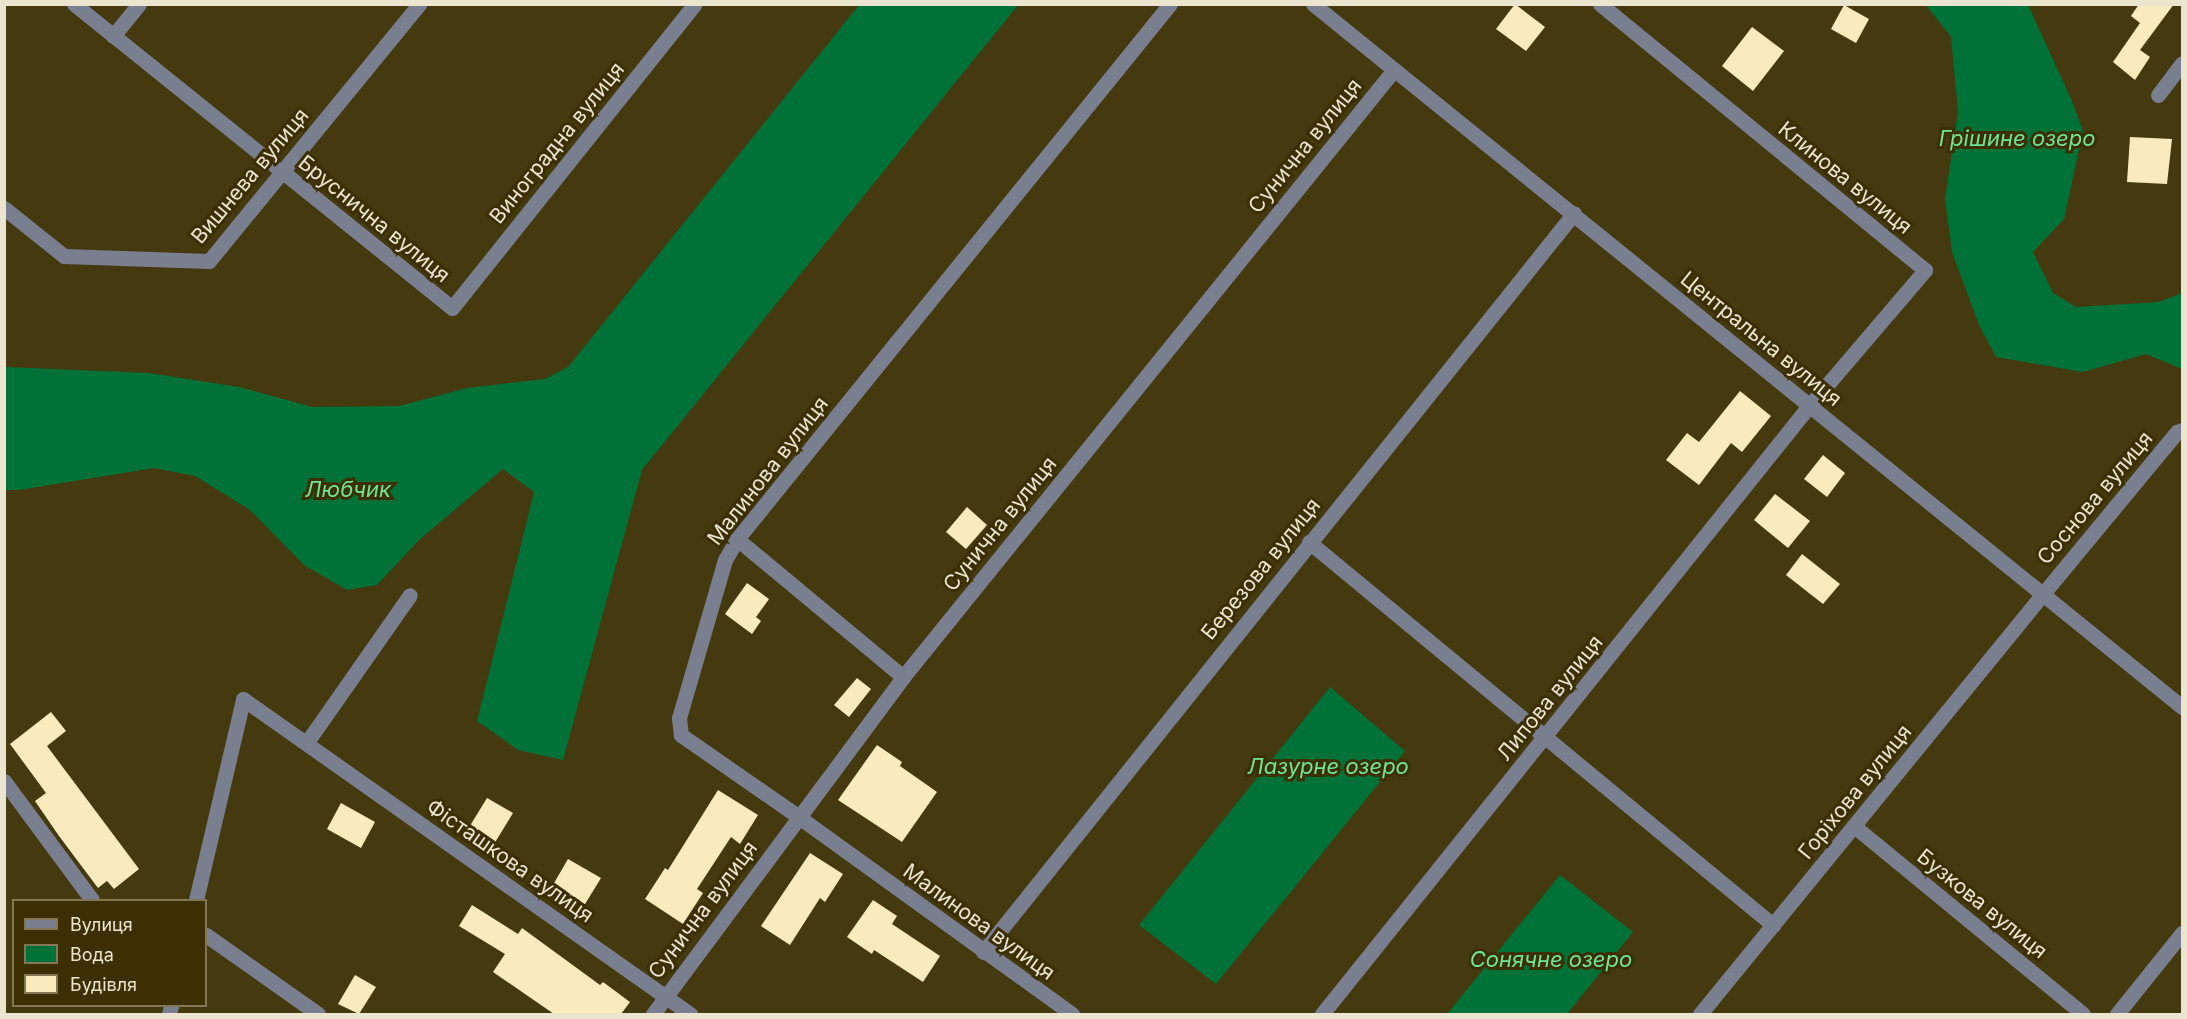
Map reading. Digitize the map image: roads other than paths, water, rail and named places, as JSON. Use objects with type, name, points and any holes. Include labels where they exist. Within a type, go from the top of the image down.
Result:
[{"type":"street","name":"Бруснична вулиця","points":[[74,4],[452,308]]},
{"type":"street","points":[[113,36],[139,4]]},
{"type":"street","name":"Вишнева вулиця","points":[[4,208],[64,256],[209,261],[419,4]]},
{"type":"street","name":"Виноградна вулиця","points":[[452,308],[695,4]]},
{"type":"street","name":"Малинова вулиця","points":[[1072,1014],[681,735],[679,718],[724,560],[737,539],[1170,4]]},
{"type":"street","name":"Клинова вулиця","points":[[1600,4],[1924,270],[1809,406]]},
{"type":"street","name":"Центральна вулиця","points":[[1323,8],[1393,71],[1574,213],[2182,708]]},
{"type":"street","points":[[2158,95],[2182,63]]},
{"type":"street","name":"Сунична вулиця","points":[[653,1014],[903,677],[1393,71]]},
{"type":"street","name":"Березова вулиця","points":[[983,952],[1574,213]]},
{"type":"street","name":"Липова вулиця","points":[[1322,1014],[1809,406]]},
{"type":"street","name":"Соснова вулиця","points":[[2042,595],[2177,432],[2182,430]]},
{"type":"street","points":[[737,539],[903,677]]},
{"type":"street","points":[[1309,543],[1773,925]]},
{"type":"street","points":[[306,742],[410,595]]},
{"type":"street","name":"Горіхова вулиця","points":[[1700,1014],[2042,595]]},
{"type":"street","name":"Фісташкова вулиця","points":[[196,899],[243,699],[690,1014]]},
{"type":"street","points":[[4,781],[91,899]]},
{"type":"street","name":"Бузкова вулиця","points":[[1854,826],[2083,1014]]},
{"type":"street","points":[[2117,1014],[2182,933]]},
{"type":"street","points":[[207,936],[318,1014]]},
{"type":"water","name":"Любчик","points":[[859,5],[1018,5],[642,470],[563,760],[518,750],[477,721],[534,492],[503,469],[419,540],[377,585],[347,590],[304,565],[250,510],[195,476],[154,468],[19,490],[5,490],[5,367],[149,373],[239,387],[312,407],[399,406],[467,388],[545,379],[568,367]]},
{"type":"water","name":"Грішине озеро","points":[[1926,5],[2028,5],[2072,101],[2083,131],[2064,219],[2033,252],[2053,293],[2076,307],[2159,302],[2182,293],[2182,369],[2146,354],[2083,372],[1996,357],[1979,325],[1952,252],[1945,199],[1958,111],[1951,37]]},
{"type":"water","name":"Лазурне озеро","points":[[1330,687],[1405,751],[1216,984],[1139,925]]},
{"type":"water","name":"Сонячне озеро","points":[[1560,875],[1633,932],[1567,1014],[1447,1014]]}]
